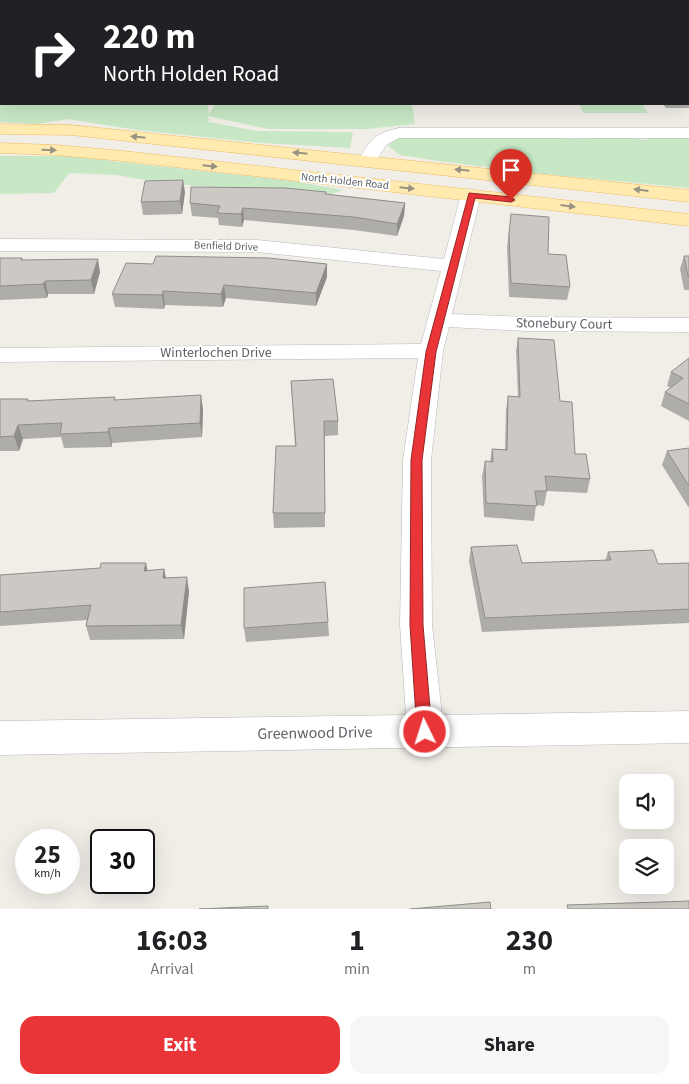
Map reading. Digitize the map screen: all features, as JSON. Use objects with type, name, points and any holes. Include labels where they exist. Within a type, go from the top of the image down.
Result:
[{"type":"main road","name":"North Holden Road","points":[[0,129],[71,130],[368,160],[689,196]]},
{"type":"main road","name":"North Holden Road","points":[[0,148],[55,150],[123,156],[689,220]]},
{"type":"street","points":[[368,160],[378,142],[385,136],[399,133],[689,133]]},
{"type":"street","points":[[425,732],[416,625],[415,540],[417,460],[431,352],[472,195]]},
{"type":"street","name":"Benfield Drive","points":[[0,245],[257,246],[452,266]]},
{"type":"street","name":"Stonebury Court","points":[[440,320],[526,324],[689,325]]},
{"type":"street","name":"Winterlochen Drive","points":[[0,355],[431,352]]},
{"type":"street","name":"Greenwood Drive","points":[[0,738],[689,727]]},
{"type":"green space","points":[[0,105],[208,105],[209,114],[214,105],[412,105],[415,124],[367,129],[268,129],[208,116],[209,122],[258,131],[353,132],[350,148],[262,143],[137,130],[68,119],[37,124],[0,122]]},
{"type":"green space","points":[[579,105],[643,105],[648,113],[583,113]]},
{"type":"green space","points":[[689,136],[689,188],[543,174],[438,161],[400,155],[388,146],[397,137],[535,137],[575,139],[617,137],[648,140],[646,137]]},
{"type":"green space","points":[[0,156],[67,156],[293,181],[343,190],[323,197],[164,183],[116,175],[69,173],[54,193],[0,194]]},
{"type":"building","points":[[183,180],[180,201],[141,202],[145,181]]},
{"type":"building","points":[[191,187],[285,188],[405,203],[397,224],[354,217],[243,208],[241,214],[217,213],[220,206],[190,203]]},
{"type":"building","points":[[511,214],[549,217],[548,254],[566,255],[570,287],[511,283],[509,234]]},
{"type":"building","points":[[156,256],[268,258],[327,264],[316,293],[224,285],[221,294],[163,291],[162,295],[112,294],[126,263],[153,264]]},
{"type":"building","points":[[684,256],[689,256],[689,277],[688,276]]},
{"type":"building","points":[[0,258],[22,258],[21,260],[98,259],[91,280],[45,281],[43,284],[0,286]]},
{"type":"building","points":[[518,338],[554,340],[560,401],[572,402],[575,454],[586,454],[590,479],[545,476],[547,491],[535,491],[537,506],[486,503],[485,461],[493,462],[492,449],[507,450],[508,396],[520,397]]},
{"type":"building","points":[[689,358],[689,404],[665,392],[683,378],[671,372]]},
{"type":"building","points":[[333,379],[338,421],[324,421],[325,513],[273,513],[276,446],[296,446],[291,381]]},
{"type":"building","points":[[201,395],[200,423],[109,428],[108,432],[60,434],[62,423],[18,425],[14,436],[0,437],[0,399],[28,399],[27,401],[115,397],[114,400]]},
{"type":"building","points":[[689,448],[689,486],[667,451]]},
{"type":"building","points":[[517,545],[522,563],[611,560],[608,552],[653,550],[658,564],[689,563],[689,609],[485,618],[471,547]]},
{"type":"building","points":[[101,563],[146,563],[144,571],[164,569],[163,578],[187,577],[181,625],[86,626],[91,605],[0,612],[0,575],[100,568]]},
{"type":"building","points":[[325,582],[328,622],[244,628],[244,588]]},
{"type":"building","points":[[689,901],[689,909],[568,909],[567,905]]},
{"type":"building","points":[[490,902],[491,909],[410,909]]},
{"type":"building","points":[[268,906],[268,909],[199,909]]},
{"type":"route","points":[[425,732],[416,625],[415,540],[417,460],[431,352],[472,195],[511,200]]}]
